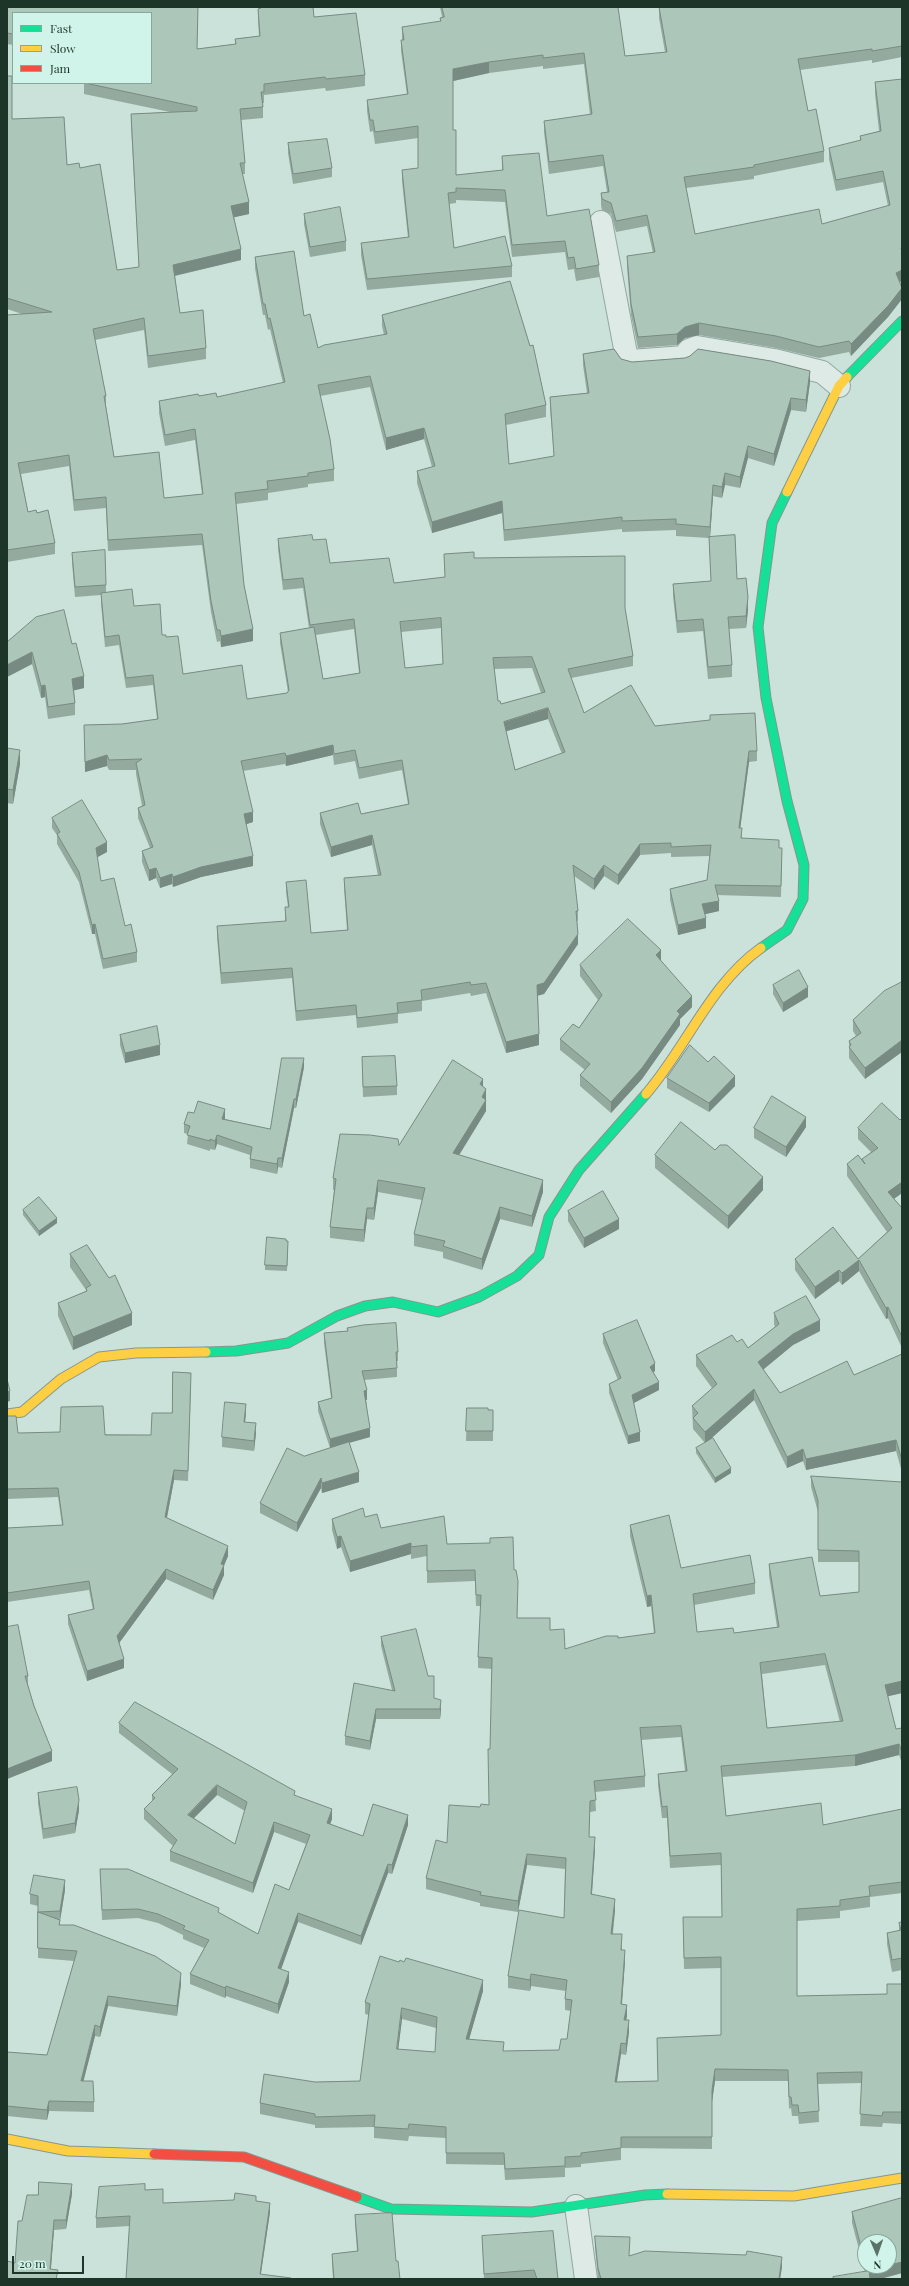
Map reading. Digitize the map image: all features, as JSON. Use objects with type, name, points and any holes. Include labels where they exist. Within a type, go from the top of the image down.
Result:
[{"type":"street","points":[[602,222],[627,359],[631,361],[684,357],[689,350],[697,347],[774,360],[822,372],[839,386]]},
{"type":"street","points":[[7,1414],[22,1412],[61,1379],[99,1357],[136,1352],[236,1351],[288,1343],[337,1316],[365,1306],[393,1302],[438,1312],[479,1297],[517,1276],[538,1255],[549,1216],[579,1170],[652,1087],[721,988],[750,956],[787,930],[803,899],[804,865],[787,801],[766,698],[758,627],[772,523],[839,386],[902,321]]},
{"type":"street","points":[[7,2139],[68,2151],[244,2157],[391,2209],[532,2212],[645,2195],[688,2194],[794,2196],[902,2178]]},
{"type":"street","points":[[576,2206],[586,2279]]},
{"type":"building","points":[[7,7],[198,7],[197,49],[236,44],[235,39],[260,36],[258,9],[261,7],[313,7],[314,17],[356,13],[365,75],[326,79],[325,77],[264,84],[264,92],[261,92],[263,107],[240,109],[245,163],[240,163],[249,202],[231,206],[241,249],[173,265],[180,313],[203,310],[206,348],[148,356],[144,318],[93,329],[106,396],[104,396],[114,457],[159,452],[164,498],[203,494],[195,429],[165,435],[159,401],[198,394],[199,396],[216,393],[217,397],[285,382],[270,318],[268,319],[265,304],[263,304],[255,257],[294,251],[304,316],[310,314],[318,348],[324,345],[387,334],[382,315],[510,281],[530,346],[533,345],[546,405],[505,414],[509,464],[554,456],[550,397],[589,393],[583,354],[614,349],[621,359],[632,362],[685,358],[690,356],[698,349],[771,361],[810,371],[806,400],[791,398],[774,454],[748,446],[740,477],[725,473],[722,487],[713,485],[710,527],[676,524],[676,519],[622,521],[622,517],[504,530],[502,501],[432,522],[417,471],[435,466],[424,428],[386,438],[370,376],[318,385],[330,439],[334,469],[308,473],[308,476],[267,481],[268,489],[235,493],[244,585],[253,629],[221,636],[220,630],[217,630],[211,601],[202,534],[108,540],[106,497],[74,500],[69,455],[18,463],[28,512],[36,510],[37,513],[48,510],[55,543],[7,550],[7,315],[52,312],[7,298],[7,76],[12,76],[12,119],[64,117],[67,165],[79,163],[80,168],[100,164],[117,270],[139,267],[131,114],[197,111],[197,107],[90,84],[152,84],[152,12],[12,12],[12,34],[7,33]]},
{"type":"building","points":[[442,7],[618,7],[625,56],[667,52],[659,7],[902,7],[902,46],[872,51],[872,49],[798,59],[808,111],[816,109],[824,151],[754,165],[754,167],[684,177],[695,234],[819,209],[822,224],[890,205],[883,171],[836,180],[829,148],[861,140],[860,136],[881,131],[875,82],[902,79],[902,270],[896,273],[902,288],[888,306],[851,344],[849,341],[819,347],[776,336],[699,323],[685,327],[677,334],[638,337],[631,304],[627,256],[655,252],[647,215],[616,221],[611,203],[602,199],[601,193],[609,192],[603,155],[549,162],[544,121],[592,114],[584,53],[543,58],[543,55],[489,62],[453,69],[453,130],[456,130],[456,175],[503,170],[502,156],[539,153],[547,216],[589,209],[599,265],[576,269],[574,257],[568,258],[565,241],[512,245],[505,190],[456,188],[456,192],[448,193],[454,248],[505,236],[512,266],[367,279],[361,243],[409,237],[402,170],[418,168],[418,126],[375,132],[373,120],[370,120],[367,100],[408,94],[401,40],[404,40],[402,27],[441,21],[440,18],[444,17]]},
{"type":"building","points":[[327,139],[332,168],[293,174],[288,143]]},
{"type":"building","points":[[340,207],[346,241],[310,247],[304,214]]},
{"type":"building","points":[[312,535],[313,540],[326,539],[330,563],[389,558],[394,583],[445,577],[444,554],[474,552],[474,558],[625,556],[625,608],[633,656],[568,669],[584,713],[631,685],[655,726],[710,720],[710,715],[755,713],[757,751],[749,751],[739,828],[742,828],[741,838],[779,840],[779,848],[782,848],[781,886],[715,885],[719,901],[702,904],[706,918],[678,925],[670,889],[707,880],[711,845],[671,847],[671,843],[640,844],[618,875],[604,865],[594,879],[573,865],[578,911],[576,911],[578,934],[544,983],[537,985],[539,1034],[506,1042],[486,983],[471,985],[470,982],[421,990],[422,1000],[397,1003],[398,1013],[357,1018],[356,1005],[296,1011],[292,968],[221,973],[217,926],[286,921],[285,907],[289,907],[286,882],[306,880],[311,933],[348,930],[344,878],[381,875],[372,835],[331,847],[320,813],[358,803],[361,814],[409,804],[402,760],[359,768],[355,750],[334,754],[333,745],[286,756],[285,753],[241,761],[253,812],[244,814],[253,856],[201,867],[173,877],[172,874],[160,878],[156,868],[149,870],[142,851],[153,847],[138,808],[145,805],[136,763],[142,759],[109,760],[107,755],[85,762],[84,725],[122,724],[158,719],[153,675],[126,678],[119,635],[105,637],[101,593],[132,589],[134,606],[160,604],[162,635],[166,635],[166,637],[178,636],[183,674],[242,665],[247,699],[287,693],[289,690],[280,633],[314,627],[323,679],[360,673],[354,619],[310,625],[303,578],[283,580],[278,539]],"holes":[[[441,618],[443,664],[405,668],[400,622]],[[532,657],[545,692],[501,704],[500,701],[498,701],[493,658]],[[548,708],[565,752],[515,770],[504,722]]]},
{"type":"building","points":[[735,535],[737,579],[746,578],[748,597],[746,616],[728,617],[732,665],[708,667],[703,619],[677,621],[673,584],[711,581],[709,537]]},
{"type":"building","points":[[105,550],[106,585],[75,587],[72,553]]},
{"type":"building","points":[[64,610],[72,644],[76,643],[84,676],[72,679],[75,703],[48,707],[45,685],[41,686],[32,652],[7,665],[7,642],[36,617]]},
{"type":"building","points":[[7,748],[20,750],[13,790],[7,789]]},
{"type":"building","points":[[82,800],[107,842],[96,848],[101,881],[114,878],[125,926],[131,924],[137,952],[103,959],[95,924],[92,925],[79,872],[57,834],[60,832],[52,818]]},
{"type":"building","points":[[628,919],[661,950],[656,955],[692,996],[677,1011],[680,1014],[642,1068],[611,1102],[580,1075],[590,1064],[560,1039],[573,1024],[579,1028],[602,995],[580,965]]},
{"type":"building","points":[[799,970],[808,987],[783,1003],[773,985]]},
{"type":"building","points":[[902,982],[902,1040],[865,1068],[849,1047],[851,1045],[849,1041],[861,1033],[853,1020],[884,991]]},
{"type":"building","points":[[157,1026],[160,1045],[125,1053],[120,1035]]},
{"type":"building","points":[[690,1045],[708,1062],[714,1056],[735,1076],[709,1103],[667,1078]]},
{"type":"building","points":[[395,1056],[397,1086],[363,1087],[362,1057]]},
{"type":"building","points":[[282,1058],[304,1058],[282,1158],[278,1158],[277,1164],[250,1159],[252,1147],[217,1135],[215,1141],[210,1139],[210,1141],[187,1135],[190,1126],[184,1124],[188,1112],[194,1113],[198,1101],[225,1109],[222,1119],[270,1129]]},
{"type":"building","points":[[453,1060],[483,1079],[480,1084],[486,1089],[482,1097],[486,1100],[453,1153],[543,1180],[532,1216],[500,1207],[482,1259],[443,1246],[445,1241],[414,1234],[425,1188],[378,1180],[374,1208],[367,1208],[364,1230],[330,1227],[336,1179],[333,1178],[340,1134],[370,1135],[398,1139],[399,1145]]},
{"type":"building","points":[[772,1096],[806,1117],[786,1147],[754,1128]]},
{"type":"building","points":[[882,1103],[900,1120],[902,1118],[902,1182],[888,1192],[902,1208],[902,1337],[888,1307],[886,1308],[859,1260],[842,1273],[839,1270],[815,1287],[795,1259],[833,1227],[858,1259],[892,1228],[847,1164],[858,1155],[865,1164],[862,1159],[878,1148],[858,1128]]},
{"type":"building","points":[[681,1122],[715,1150],[720,1145],[727,1145],[763,1177],[728,1216],[655,1155]]},
{"type":"building","points":[[603,1191],[619,1219],[584,1238],[568,1211]]},
{"type":"building","points":[[39,1197],[57,1218],[39,1231],[23,1210]]},
{"type":"building","points":[[267,1237],[286,1239],[286,1241],[288,1241],[287,1266],[265,1265]]},
{"type":"building","points":[[87,1245],[109,1278],[115,1275],[132,1313],[73,1337],[58,1303],[87,1291],[86,1288],[91,1285],[70,1254]]},
{"type":"building","points":[[806,1296],[820,1320],[793,1334],[758,1362],[780,1393],[847,1361],[854,1375],[902,1354],[902,1460],[896,1440],[806,1459],[803,1449],[787,1457],[754,1389],[705,1432],[693,1418],[698,1413],[692,1406],[717,1384],[696,1355],[732,1335],[737,1342],[742,1339],[748,1348],[779,1324],[774,1313]]},
{"type":"building","points":[[637,1320],[655,1363],[650,1367],[659,1382],[632,1395],[640,1432],[628,1436],[609,1384],[621,1378],[603,1334]]},
{"type":"building","points":[[396,1323],[398,1352],[396,1352],[397,1368],[362,1371],[367,1390],[364,1391],[370,1428],[330,1439],[318,1402],[332,1398],[324,1333],[348,1331],[347,1328],[363,1325]]},
{"type":"building","points":[[173,1372],[191,1373],[188,1471],[174,1470],[165,1517],[228,1546],[221,1564],[224,1565],[213,1590],[166,1569],[117,1636],[124,1659],[87,1671],[68,1615],[94,1609],[89,1581],[7,1593],[7,1528],[63,1525],[58,1488],[7,1489],[7,1416],[16,1416],[18,1433],[60,1432],[61,1407],[103,1406],[105,1435],[151,1435],[152,1413],[172,1413]]},
{"type":"building","points":[[7,1379],[10,1391],[7,1392]]},
{"type":"building","points":[[225,1402],[246,1404],[244,1422],[256,1423],[254,1441],[222,1437]]},
{"type":"building","points":[[467,1408],[488,1408],[488,1410],[493,1410],[493,1431],[466,1431]]},
{"type":"building","points":[[713,1438],[731,1468],[715,1478],[696,1448]]},
{"type":"building","points":[[349,1442],[359,1472],[322,1483],[321,1478],[297,1523],[260,1503],[287,1448],[304,1456]]},
{"type":"building","points":[[811,1476],[902,1482],[902,1681],[885,1685],[896,1729],[902,1728],[902,1752],[899,1744],[855,1755],[721,1766],[726,1816],[821,1803],[823,1825],[902,1809],[902,1882],[869,1886],[870,1896],[840,1900],[840,1906],[797,1909],[797,1996],[887,1994],[887,1984],[902,1984],[902,2112],[883,2112],[882,2116],[860,2114],[862,2072],[817,2073],[819,2111],[799,2113],[798,2105],[792,2105],[791,2097],[789,2097],[788,2070],[715,2069],[712,2090],[712,2137],[621,2137],[621,2148],[581,2153],[581,2156],[565,2157],[565,2166],[505,2169],[504,2153],[446,2153],[446,2127],[409,2124],[408,2129],[374,2127],[375,2115],[315,2117],[315,2114],[260,2103],[264,2074],[315,2082],[360,2081],[370,2004],[365,2002],[380,1956],[399,1962],[400,1960],[404,1962],[406,1958],[483,1980],[466,2039],[504,2042],[503,2051],[559,2050],[561,2039],[567,2039],[572,2000],[565,1999],[567,1980],[531,1974],[530,1980],[508,1976],[519,1910],[564,1918],[566,1858],[527,1854],[518,1901],[480,1895],[481,1892],[426,1878],[436,1840],[447,1843],[449,1805],[480,1807],[481,1804],[489,1805],[488,1749],[490,1749],[492,1658],[478,1657],[481,1595],[476,1595],[475,1570],[427,1571],[427,1545],[411,1547],[411,1543],[350,1561],[341,1536],[337,1537],[332,1519],[363,1508],[365,1517],[377,1514],[381,1528],[444,1516],[447,1544],[490,1543],[490,1538],[513,1537],[514,1570],[516,1570],[518,1581],[517,1618],[550,1618],[550,1630],[564,1629],[565,1649],[606,1636],[618,1636],[618,1638],[655,1633],[651,1595],[647,1596],[630,1525],[669,1515],[681,1568],[750,1555],[755,1583],[693,1594],[697,1632],[733,1628],[734,1633],[779,1627],[769,1564],[812,1557],[820,1596],[859,1592],[859,1551],[818,1550],[818,1501]],"holes":[[[825,1654],[843,1721],[767,1728],[760,1663]],[[681,1726],[687,1771],[658,1774],[662,1807],[667,1806],[670,1856],[721,1853],[722,1917],[683,1917],[684,1958],[721,1957],[721,2035],[657,2038],[658,2081],[615,2082],[621,2043],[626,2044],[629,2020],[624,2020],[627,2005],[621,2004],[625,1950],[621,1950],[622,1934],[611,1934],[615,1899],[591,1894],[595,1837],[589,1837],[590,1801],[596,1800],[594,1781],[645,1776],[640,1728]],[[402,2008],[437,2017],[435,2052],[397,2049]]]},
{"type":"building","points":[[18,1625],[28,1676],[25,1676],[34,1706],[52,1751],[7,1769],[7,1627]]},
{"type":"building","points":[[416,1629],[428,1676],[434,1676],[434,1698],[441,1700],[440,1709],[376,1709],[370,1741],[345,1736],[354,1683],[395,1691],[381,1637]]},
{"type":"building","points":[[135,1702],[295,1791],[294,1795],[332,1809],[327,1823],[363,1836],[373,1804],[408,1815],[392,1865],[388,1864],[361,1936],[298,1913],[278,1968],[289,1972],[278,2004],[226,1986],[225,1988],[190,1974],[209,1940],[183,1929],[185,1926],[158,1914],[138,1909],[102,1910],[100,1869],[128,1869],[219,1908],[218,1912],[258,1934],[275,1884],[289,1890],[310,1835],[274,1822],[253,1883],[170,1851],[177,1840],[144,1809],[155,1798],[152,1795],[178,1769],[119,1723]],"holes":[[[217,1785],[247,1802],[235,1844],[188,1815]]]},
{"type":"building","points":[[77,1787],[79,1800],[75,1823],[43,1829],[38,1793]]},
{"type":"building","points":[[34,1875],[65,1880],[60,1911],[38,1912],[38,1896],[30,1894]]},
{"type":"building","points":[[38,1912],[60,1920],[59,1925],[74,1925],[155,1956],[181,1973],[177,2006],[108,1996],[100,2027],[95,2025],[81,2081],[93,2081],[94,2102],[49,2101],[47,2110],[7,2106],[7,2052],[47,2055],[77,1951],[38,1948]]},
{"type":"building","points":[[902,1922],[902,1958],[892,1960],[887,1933],[901,1930],[899,1923]]},
{"type":"building","points":[[39,2182],[72,2184],[66,2220],[54,2220],[50,2269],[58,2270],[56,2279],[7,2279],[7,2261],[15,2263],[18,2221],[22,2221],[27,2195],[38,2195]]},
{"type":"building","points":[[145,2184],[145,2190],[163,2189],[163,2203],[234,2200],[235,2193],[256,2196],[256,2201],[270,2203],[260,2274],[291,2279],[126,2279],[130,2216],[96,2218],[99,2187]]},
{"type":"building","points":[[902,2198],[902,2262],[897,2263],[897,2234],[858,2234],[852,2212]]},
{"type":"building","points":[[392,2213],[396,2261],[398,2261],[400,2279],[334,2279],[332,2254],[358,2251],[355,2215]]},
{"type":"building","points":[[553,2231],[558,2279],[537,2279],[534,2270],[484,2274],[482,2236]]},
{"type":"building","points":[[595,2236],[630,2237],[629,2256],[645,2251],[746,2255],[747,2251],[782,2257],[779,2279],[601,2279],[598,2268]]},
{"type":"building","points":[[857,2273],[869,2274],[870,2279],[833,2279],[833,2277]]},
{"type":"traffic: fast","points":[[847,377],[902,321]]},
{"type":"traffic: fast","points":[[761,948],[787,930],[803,899],[804,865],[787,801],[766,698],[758,627],[772,523],[787,492]]},
{"type":"traffic: fast","points":[[206,1352],[236,1351],[288,1343],[337,1316],[365,1306],[393,1302],[438,1312],[479,1297],[517,1276],[539,1255],[549,1217],[579,1170],[646,1094]]},
{"type":"traffic: fast","points":[[357,2197],[391,2209],[532,2212],[645,2195],[667,2194]]},
{"type":"traffic: slow","points":[[787,492],[839,386],[847,377]]},
{"type":"traffic: slow","points":[[646,1094],[674,1057],[699,1017],[727,980],[743,963],[761,948]]},
{"type":"traffic: slow","points":[[7,1414],[22,1412],[61,1379],[99,1357],[136,1353],[206,1352]]},
{"type":"traffic: slow","points":[[7,2139],[68,2151],[154,2154]]},
{"type":"traffic: slow","points":[[667,2194],[794,2196],[902,2178]]},
{"type":"traffic: jam","points":[[154,2154],[244,2157],[357,2197]]}]
